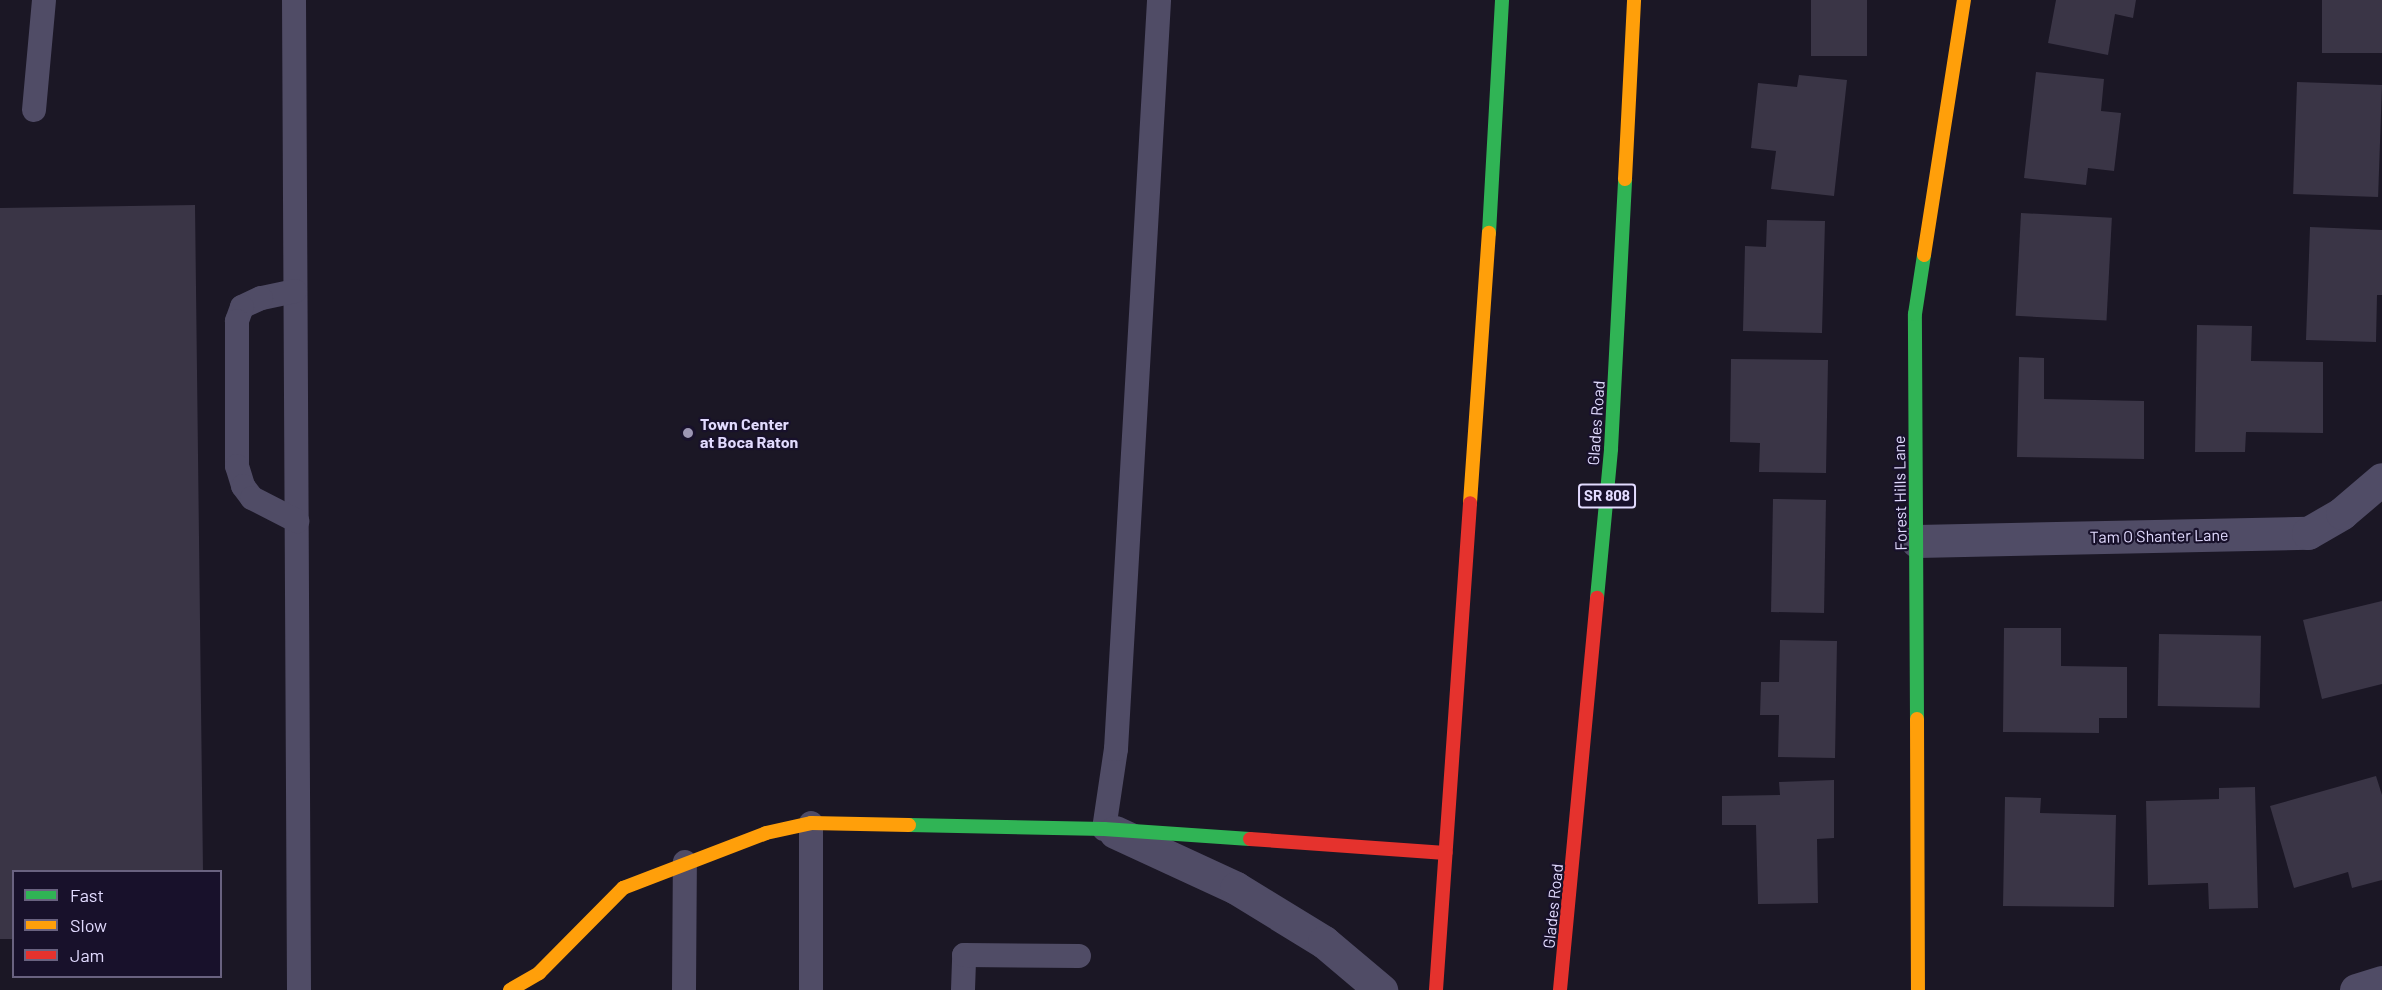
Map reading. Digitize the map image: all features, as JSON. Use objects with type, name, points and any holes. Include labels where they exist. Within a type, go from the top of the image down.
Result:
[{"type":"street","points":[[1436,990],[1502,0]]},
{"type":"street","name":"Glades Road","points":[[1560,990],[1611,449],[1634,0]]},
{"type":"street","name":"Forest Hills Lane","points":[[1918,990],[1915,314],[1964,0]]},
{"type":"street","name":"Tam O Shanter Lane","points":[[1917,541],[2308,533],[2342,513],[2382,479]]},
{"type":"street","points":[[510,990],[539,973],[623,888],[685,862],[766,833],[811,823],[1104,829],[1446,853]]},
{"type":"street","points":[[1104,829],[1236,888],[1323,942],[1381,990]]},
{"type":"street","points":[[2356,990],[2382,982]]},
{"type":"lane","points":[[34,110],[44,0]]},
{"type":"lane","points":[[294,0],[299,990]]},
{"type":"lane","points":[[1104,829],[1116,748],[1159,0]]},
{"type":"lane","points":[[296,291],[261,298],[242,307],[237,321],[237,466],[243,486],[252,498],[297,520]]},
{"type":"lane","points":[[810,990],[811,823]]},
{"type":"lane","points":[[684,990],[685,862]]},
{"type":"lane","points":[[963,990],[964,955],[1079,956]]},
{"type":"building","points":[[1811,0],[1867,0],[1867,56],[1811,56]]},
{"type":"building","points":[[2056,0],[2136,0],[2133,18],[2115,14],[2108,55],[2048,43]]},
{"type":"building","points":[[2322,0],[2382,0],[2382,53],[2322,53]]},
{"type":"building","points":[[2036,72],[2104,79],[2101,111],[2121,113],[2114,171],[2088,168],[2086,185],[2024,178]]},
{"type":"building","points":[[1799,75],[1847,80],[1834,196],[1771,189],[1776,151],[1751,148],[1758,83],[1797,87]]},
{"type":"building","points":[[2297,82],[2382,85],[2378,197],[2293,194]]},
{"type":"building","points":[[195,205],[203,870],[12,870],[12,939],[0,939],[0,208]]},
{"type":"building","points":[[2021,213],[2112,218],[2106,321],[2016,316]]},
{"type":"building","points":[[1767,220],[1825,221],[1822,333],[1743,331],[1745,246],[1766,247]]},
{"type":"building","points":[[2310,227],[2382,230],[2382,295],[2377,295],[2376,342],[2306,340]]},
{"type":"building","points":[[2197,325],[2252,326],[2251,361],[2323,362],[2323,433],[2246,432],[2245,452],[2195,452]]},
{"type":"building","points":[[2019,357],[2044,358],[2044,399],[2144,401],[2144,459],[2017,457]]},
{"type":"building","points":[[1731,359],[1828,360],[1826,473],[1759,472],[1760,443],[1730,442]]},
{"type":"building","points":[[1773,499],[1826,500],[1824,613],[1771,612]]},
{"type":"building","points":[[2382,601],[2382,684],[2322,699],[2303,620]]},
{"type":"building","points":[[2004,628],[2061,628],[2061,666],[2127,667],[2127,718],[2099,718],[2099,733],[2003,732]]},
{"type":"building","points":[[2159,634],[2261,636],[2260,708],[2158,706]]},
{"type":"building","points":[[1780,640],[1837,641],[1835,758],[1778,757],[1779,715],[1760,715],[1761,682],[1779,682]]},
{"type":"building","points":[[2376,776],[2382,795],[2382,880],[2352,888],[2348,872],[2294,888],[2270,806]]},
{"type":"building","points":[[1834,780],[1834,838],[1817,839],[1818,903],[1758,904],[1756,825],[1722,825],[1722,796],[1780,795],[1779,782]]},
{"type":"building","points":[[2255,787],[2258,908],[2209,909],[2208,883],[2148,885],[2146,801],[2219,799],[2219,788]]},
{"type":"building","points":[[2005,797],[2041,798],[2040,813],[2116,815],[2114,907],[2003,906]]},
{"type":"traffic: fast","points":[[1489,233],[1502,0]]},
{"type":"traffic: fast","points":[[1597,598],[1611,449],[1625,179]]},
{"type":"traffic: fast","points":[[1917,719],[1915,314],[1924,255]]},
{"type":"traffic: fast","points":[[909,825],[1104,829],[1250,839]]},
{"type":"traffic: slow","points":[[1625,179],[1634,0]]},
{"type":"traffic: slow","points":[[1924,255],[1964,0]]},
{"type":"traffic: slow","points":[[1470,503],[1489,233]]},
{"type":"traffic: slow","points":[[1917,719],[1918,990]]},
{"type":"traffic: slow","points":[[510,990],[539,973],[623,888],[766,833],[811,823],[909,825]]},
{"type":"traffic: jam","points":[[1436,990],[1470,503]]},
{"type":"traffic: jam","points":[[1560,990],[1597,598]]},
{"type":"traffic: jam","points":[[1250,839],[1446,853]]},
{"type":"place","name":"Town Center at Boca Raton","points":[[688,433]]}]
